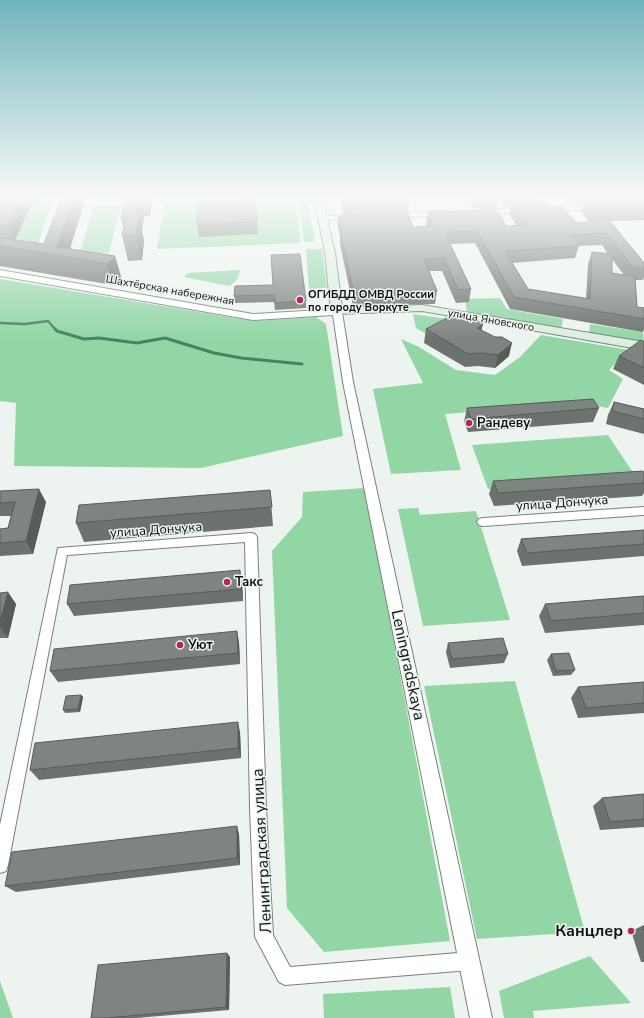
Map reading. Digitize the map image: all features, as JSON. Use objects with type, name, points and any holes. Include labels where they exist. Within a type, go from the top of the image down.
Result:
[{"type":"main road","points":[[328,245],[337,312]]},
{"type":"main road","name":"улица Яновского","points":[[337,312],[422,308],[644,346]]},
{"type":"street","name":"Шахтёрская набережная","points":[[0,272],[253,317],[337,312]]},
{"type":"street","name":"Leningradskaya","points":[[337,312],[348,382],[481,1018]]},
{"type":"street","name":"улица Дончука","points":[[483,522],[644,511]]},
{"type":"street","name":"Ленинградская улица","points":[[251,537],[258,809],[264,937],[285,976],[470,961]]},
{"type":"street","name":"улица Дончука","points":[[0,865],[62,551],[251,537]]},
{"type":"green space","points":[[0,245],[38,245],[34,255],[0,249]]},
{"type":"green space","points":[[82,245],[111,245],[109,253],[79,255]]},
{"type":"green space","points":[[158,245],[265,245],[157,249]]},
{"type":"green space","points":[[306,249],[322,249],[327,288],[309,289]]},
{"type":"green space","points":[[240,270],[237,280],[229,286],[184,277],[188,273]]},
{"type":"green space","points":[[0,279],[253,321],[316,317],[326,324],[343,436],[201,468],[14,466],[16,403],[0,401]]},
{"type":"green space","points":[[500,298],[507,309],[563,319],[561,330],[467,314],[465,299]]},
{"type":"green space","points":[[413,314],[456,320],[428,335],[416,328]]},
{"type":"green space","points":[[590,324],[643,332],[644,343],[589,334]]},
{"type":"green space","points":[[541,335],[629,350],[609,370],[623,379],[608,408],[580,403],[445,414],[461,470],[391,474],[373,389],[423,383],[401,339],[419,347],[456,370],[495,375],[520,357]]},
{"type":"green space","points":[[608,435],[636,477],[488,489],[472,445]]},
{"type":"green space","points":[[365,488],[450,941],[324,952],[287,908],[272,551],[302,517],[303,492]]},
{"type":"green space","points":[[418,508],[420,515],[476,511],[510,620],[423,626],[398,509]]},
{"type":"green space","points":[[515,681],[585,932],[477,939],[424,686]]},
{"type":"green space","points":[[590,956],[631,1003],[533,1011],[534,1018],[504,1018],[499,991]]},
{"type":"green space","points":[[0,981],[13,1018],[0,1018]]},
{"type":"green space","points":[[450,987],[455,1018],[324,1018],[323,994]]},
{"type":"building","points":[[0,245],[58,245],[56,249],[58,247],[115,256],[107,264],[0,246]]},
{"type":"building","points":[[343,245],[450,245],[471,289],[458,290],[444,258],[424,259],[437,291],[354,293]]},
{"type":"building","points":[[485,245],[578,245],[579,246],[505,251],[528,289],[590,299],[592,252],[612,254],[612,273],[635,277],[637,307],[644,308],[644,319],[514,297]]},
{"type":"building","points":[[615,245],[629,245],[644,263],[644,268],[634,268]]},
{"type":"building","points":[[300,254],[306,301],[275,303],[274,295],[234,296],[235,286],[273,285],[271,255]]},
{"type":"building","points":[[458,312],[483,324],[477,328],[495,337],[502,337],[512,343],[498,355],[481,353],[468,354],[426,329]]},
{"type":"building","points":[[641,340],[644,342],[644,368],[619,356]]},
{"type":"building","points":[[593,399],[599,408],[471,419],[467,408]]},
{"type":"building","points":[[614,402],[644,409],[644,419],[612,411]]},
{"type":"building","points":[[643,471],[644,483],[498,493],[493,481]]},
{"type":"building","points":[[39,489],[26,541],[0,543],[0,529],[8,528],[15,502],[0,503],[0,491]]},
{"type":"building","points":[[270,490],[272,507],[76,523],[79,505]]},
{"type":"building","points":[[644,530],[644,544],[527,553],[521,539]]},
{"type":"building","points":[[240,570],[241,589],[67,604],[70,585]]},
{"type":"building","points":[[8,592],[0,622],[0,593]]},
{"type":"building","points":[[644,596],[644,613],[551,621],[545,604]]},
{"type":"building","points":[[237,631],[238,653],[50,671],[54,649]]},
{"type":"building","points":[[503,638],[508,654],[452,659],[448,643]]},
{"type":"building","points":[[569,653],[575,670],[556,671],[551,654]]},
{"type":"building","points":[[644,682],[644,703],[586,708],[578,687]]},
{"type":"building","points":[[81,695],[78,709],[63,710],[66,696]]},
{"type":"building","points":[[238,722],[238,748],[30,770],[35,743]]},
{"type":"building","points":[[644,794],[644,819],[610,822],[602,798]]},
{"type":"building","points":[[237,826],[237,858],[5,886],[12,852]]},
{"type":"building","points":[[227,953],[226,1007],[107,1018],[91,1018],[98,965]]},
{"type":"waterway","points":[[0,323],[25,324],[48,321],[56,330]]},
{"type":"waterway","points":[[56,330],[84,339],[99,338],[137,343],[165,338],[214,353],[241,358],[302,364]]},
{"type":"place","name":"ОГИБДД ОМВД России по городу Воркуте","points":[[300,300]]},
{"type":"place","name":"Рандеву","points":[[469,423]]},
{"type":"place","name":"Такс","points":[[227,582]]},
{"type":"place","name":"Уют","points":[[180,645]]},
{"type":"place","name":"Канцлер","points":[[631,931]]}]
